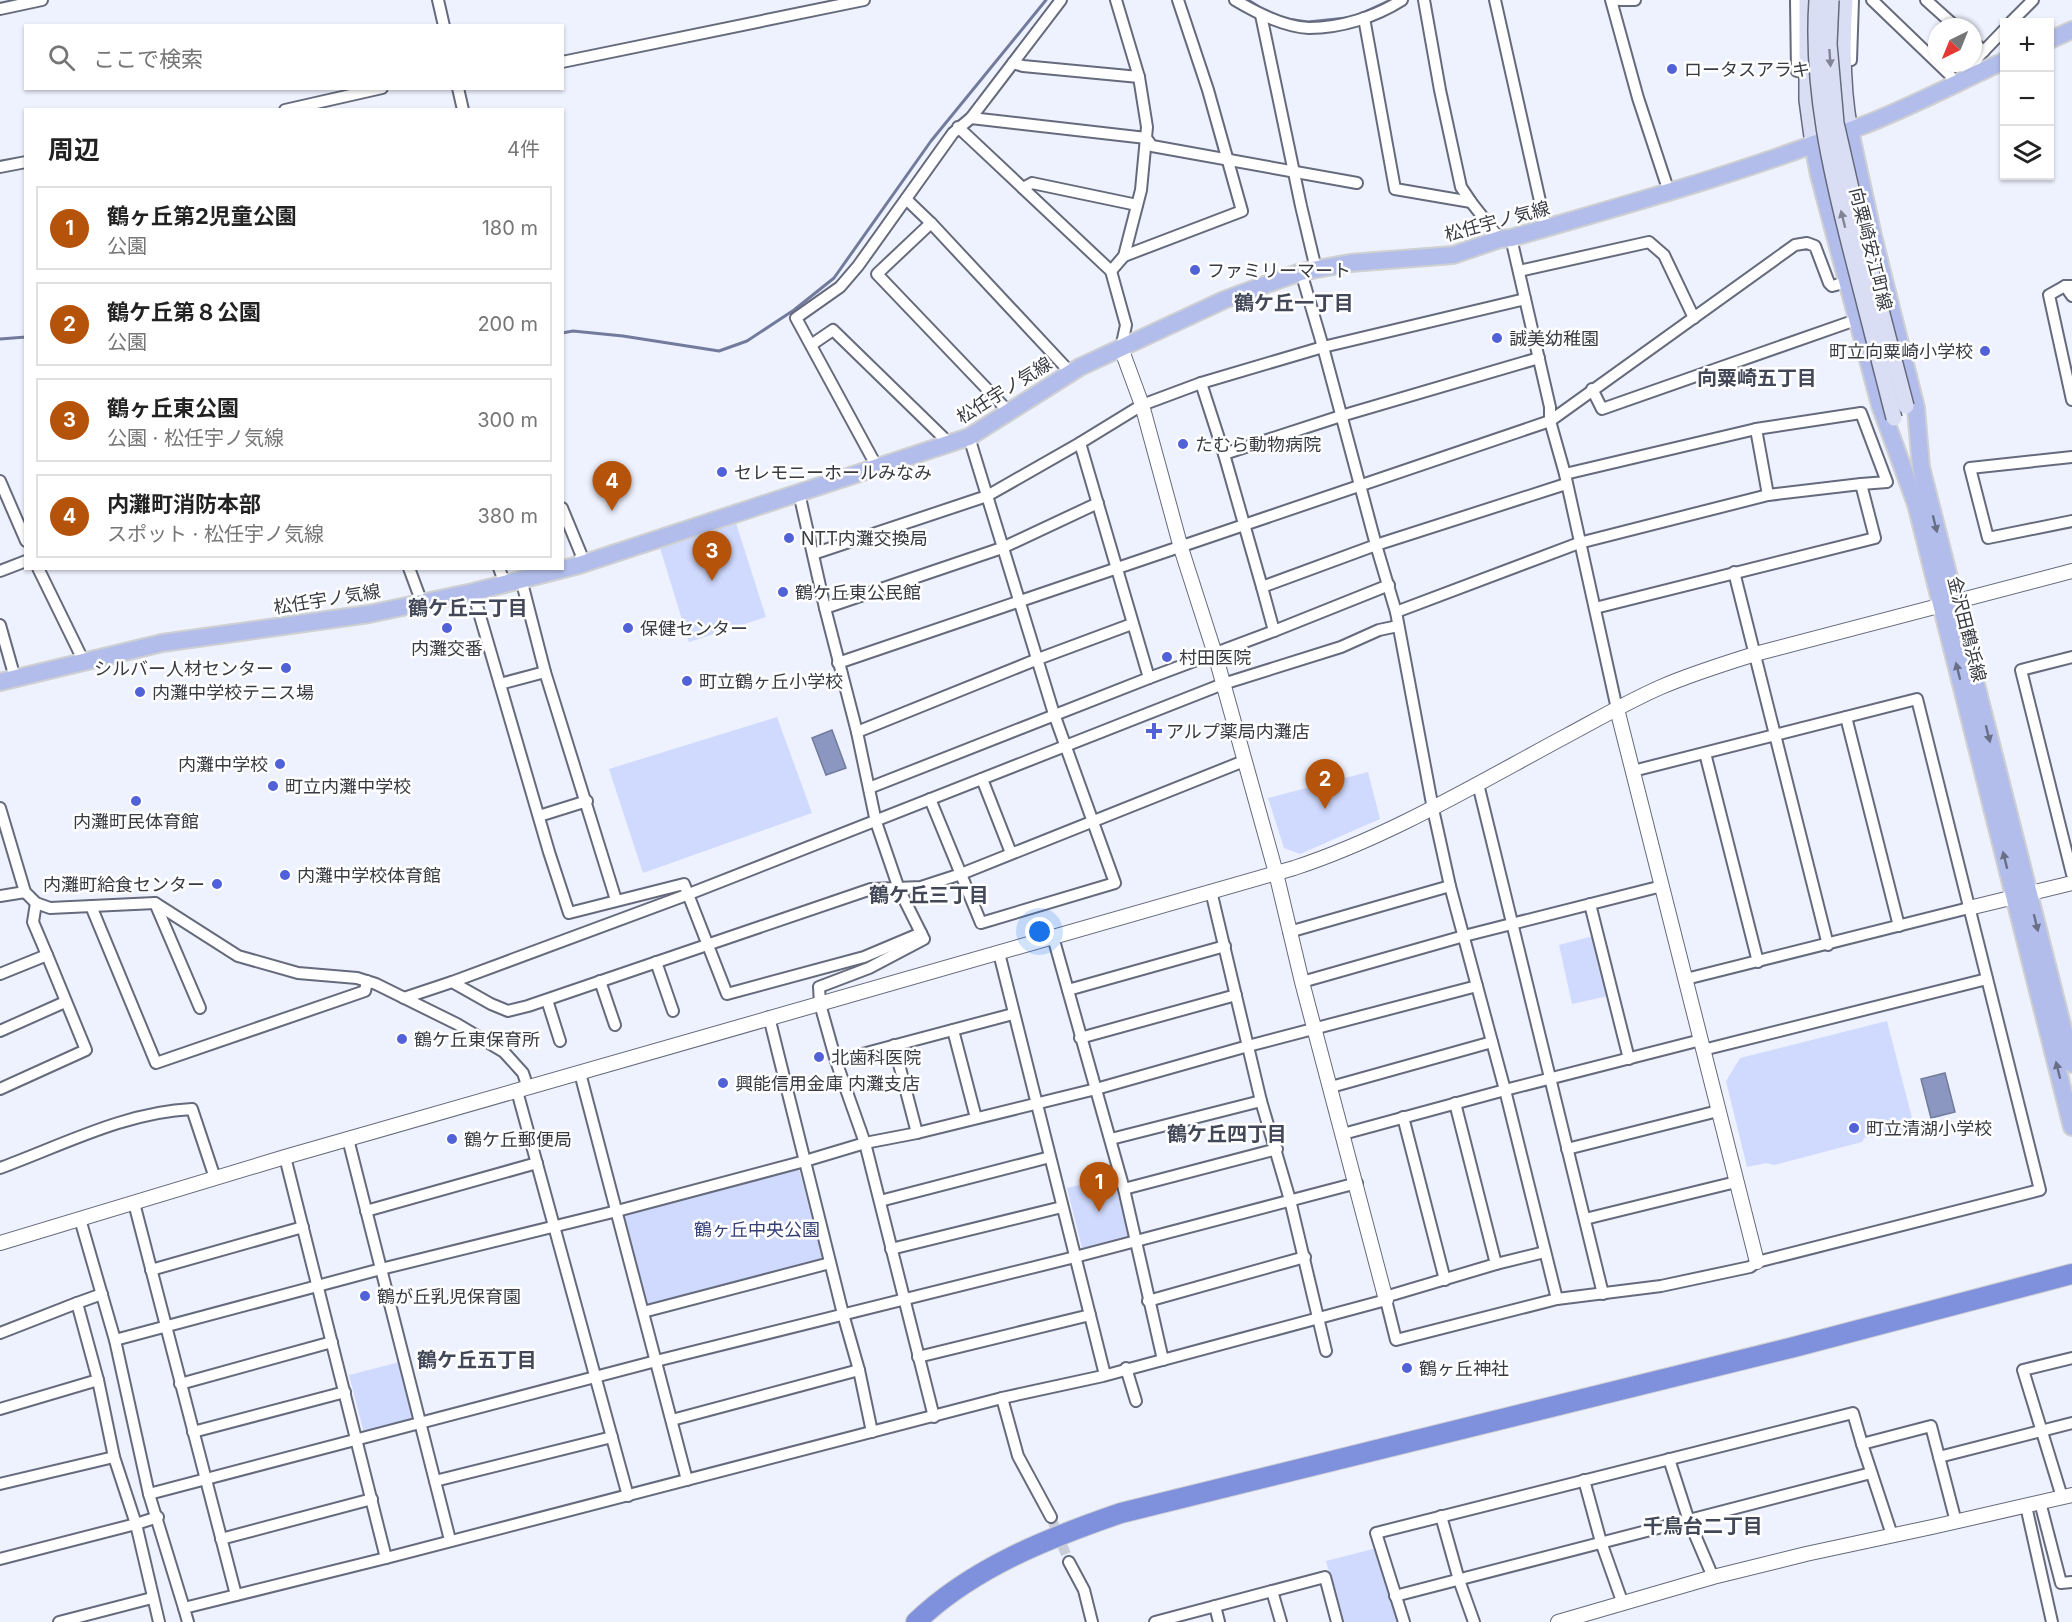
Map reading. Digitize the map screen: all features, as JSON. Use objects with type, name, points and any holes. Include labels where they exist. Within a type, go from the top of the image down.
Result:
[{"type":"highway","points":[[916,1622],[959,1588],[1017,1554],[1058,1535],[1121,1513],[1794,1347],[2072,1275]]},
{"type":"main road","points":[[1807,0],[1807,100],[1813,144]]},
{"type":"main road","name":"向粟崎安江町線","points":[[1817,0],[1816,76],[1824,129],[1836,189],[1916,504]]},
{"type":"main road","name":"向粟崎安江町線","points":[[1831,0],[1829,44],[1836,123],[1863,241],[1921,467]]},
{"type":"main road","points":[[1845,0],[1844,62],[1850,131]]},
{"type":"main road","points":[[2054,38],[2072,30]]},
{"type":"main road","name":"松任宇ノ気線","points":[[564,568],[579,566],[969,437],[1070,372],[1224,300],[1309,271],[1350,262],[1453,255],[1669,192],[1850,131],[2000,63]]},
{"type":"main road","name":"金沢田鶴浜線","points":[[1850,131],[1916,408],[1921,467],[1948,604],[2022,896],[2072,1126]]},
{"type":"main road","name":"金沢田鶴浜線","points":[[1813,144],[1819,175],[1880,405],[1916,504],[1948,604]]},
{"type":"main road","name":"松任宇ノ気線","points":[[8,680],[162,643],[369,614],[473,592],[508,577],[553,570]]},
{"type":"main road","name":"金沢田鶴浜線","points":[[2022,896],[2072,1064]]},
{"type":"street","points":[[0,9],[42,0]]},
{"type":"street","points":[[438,0],[444,24]]},
{"type":"street","points":[[564,62],[864,0]]},
{"type":"street","points":[[877,468],[795,318],[840,287],[958,127],[971,118],[1061,0]]},
{"type":"street","points":[[1111,271],[1124,256],[1141,190],[1147,127],[1139,77],[1116,0]]},
{"type":"street","points":[[1124,256],[1242,211],[1208,90],[1178,0]]},
{"type":"street","points":[[1235,0],[1262,15],[1307,28],[1330,26],[1364,18],[1402,0]]},
{"type":"street","points":[[1424,0],[1461,187],[1470,202],[1506,238],[1519,271],[1550,407],[1550,421],[1617,709],[1757,1262]]},
{"type":"street","points":[[1495,0],[1546,228]]},
{"type":"street","points":[[1611,0],[1638,98],[1669,192]]},
{"type":"street","points":[[1619,0],[1635,0]]},
{"type":"street","points":[[1796,0],[1797,71],[1807,73]]},
{"type":"street","points":[[1844,62],[1851,60],[1853,0]]},
{"type":"street","points":[[1872,0],[1958,82],[2000,34]]},
{"type":"street","points":[[1926,0],[1946,18]]},
{"type":"street","points":[[2015,18],[2032,0]]},
{"type":"street","points":[[1262,15],[1293,171],[1323,348],[1396,612],[1450,886],[1505,1090],[1557,1299]]},
{"type":"street","points":[[1364,18],[1395,189],[1470,202]]},
{"type":"street","points":[[1013,63],[1023,66],[1139,77]]},
{"type":"street","points":[[294,108],[373,90]]},
{"type":"street","points":[[458,90],[463,108]]},
{"type":"street","points":[[971,118],[1146,138],[1152,146],[1357,183]]},
{"type":"street","points":[[958,127],[1111,271],[1126,325],[1121,348],[1142,405],[1181,548],[1215,654],[1276,873],[1289,932],[1357,1183],[1396,1340],[1557,1299],[1661,1286],[1750,1267],[1757,1262],[2040,1190],[1917,699],[1633,771]]},
{"type":"street","points":[[0,167],[24,162]]},
{"type":"street","points":[[1023,188],[1032,183],[1137,205]]},
{"type":"street","points":[[906,199],[1070,372]]},
{"type":"street","points":[[877,274],[931,223]]},
{"type":"street","points":[[1519,271],[1649,242],[1664,255],[1694,318]]},
{"type":"street","points":[[838,663],[1550,421],[1795,245],[1811,243],[1815,246],[1829,283],[1835,286],[1847,282]]},
{"type":"street","points":[[862,260],[1008,411]]},
{"type":"street","points":[[2072,296],[2069,286],[2049,295],[2072,400]]},
{"type":"street","points":[[813,554],[987,496],[1142,405],[1201,383],[1323,348],[1525,299]]},
{"type":"street","points":[[1592,389],[1602,409],[1850,322]]},
{"type":"street","points":[[811,345],[833,330],[949,443]]},
{"type":"street","points":[[1224,454],[1341,416],[1539,358]]},
{"type":"street","points":[[1201,383],[1224,454],[1274,631]]},
{"type":"street","points":[[1262,587],[1565,479],[1756,429],[1861,413],[1887,482],[1768,495],[1579,543],[1396,612]]},
{"type":"street","points":[[1756,429],[1768,495]]},
{"type":"street","points":[[930,799],[981,923],[1115,883],[1054,714],[969,437]]},
{"type":"street","points":[[1080,443],[1149,678]]},
{"type":"street","points":[[2072,457],[1970,468],[1988,538],[2072,521]]},
{"type":"street","points":[[0,481],[24,536]]},
{"type":"street","points":[[1595,608],[1875,538],[1862,484]]},
{"type":"street","points":[[800,493],[876,822],[899,889],[924,939],[868,968],[819,987],[820,1004],[836,1061],[865,1143],[934,1417]]},
{"type":"street","points":[[825,608],[1002,548],[1098,504]]},
{"type":"street","points":[[564,513],[581,554],[579,566]]},
{"type":"street","points":[[0,571],[24,562]]},
{"type":"street","points":[[39,570],[84,662]]},
{"type":"street","points":[[410,570],[422,603]]},
{"type":"street","points":[[0,1243],[285,1157],[1276,873],[1331,855],[1433,809],[1617,709],[1659,688],[1708,669],[1755,654],[2072,571]]},
{"type":"street","points":[[1734,572],[1828,945]]},
{"type":"street","points":[[508,577],[545,672],[616,900]]},
{"type":"street","points":[[869,788],[1389,585]]},
{"type":"street","points":[[473,592],[569,913],[684,884],[727,994],[864,957],[921,933]]},
{"type":"street","points":[[857,732],[1132,624]]},
{"type":"street","points":[[0,626],[8,680]]},
{"type":"street","points":[[404,998],[689,894],[1223,684],[1341,647],[1379,630],[1398,626]]},
{"type":"street","points":[[2072,657],[2021,670],[2072,874]]},
{"type":"street","points":[[500,684],[545,672]]},
{"type":"street","points":[[1846,717],[1899,926]]},
{"type":"street","points":[[1705,753],[1758,962]]},
{"type":"street","points":[[452,982],[508,1011],[547,1000],[871,889],[921,887],[961,874],[1244,761]]},
{"type":"street","points":[[982,779],[1011,854]]},
{"type":"street","points":[[1478,784],[1604,1294]]},
{"type":"street","points":[[539,816],[587,801]]},
{"type":"street","points":[[0,808],[25,892],[36,903],[50,908],[155,903],[238,956],[298,973],[357,978],[367,981],[457,1024],[504,1052],[523,1073],[523,1089],[537,1163],[628,1496]]},
{"type":"street","points":[[1686,979],[2072,883]]},
{"type":"street","points":[[1289,932],[1450,886]]},
{"type":"street","points":[[1302,982],[1464,936],[1662,886]]},
{"type":"street","points":[[1211,891],[1261,1101],[1277,1149],[1320,1317],[1326,1351]]},
{"type":"street","points":[[0,896],[25,892]]},
{"type":"street","points":[[0,1089],[86,1050],[33,922],[36,903]]},
{"type":"street","points":[[155,903],[200,1008]]},
{"type":"street","points":[[1590,904],[1629,1059]]},
{"type":"street","points":[[91,906],[156,1063],[365,991],[367,981]]},
{"type":"street","points":[[1053,937],[1080,1038],[1111,1139],[1163,1360]]},
{"type":"street","points":[[1068,990],[1225,946]]},
{"type":"street","points":[[999,953],[1105,1375]]},
{"type":"street","points":[[0,974],[47,955]]},
{"type":"street","points":[[656,962],[673,1011]]},
{"type":"street","points":[[1343,1134],[1629,1059],[1702,1045],[1987,979]]},
{"type":"street","points":[[600,981],[615,1025]]},
{"type":"street","points":[[115,1340],[381,1269],[617,1211],[865,1143],[917,1133],[1096,1089],[1248,1046],[1477,986]]},
{"type":"street","points":[[1080,1038],[1236,995]]},
{"type":"street","points":[[547,1000],[560,1041]]},
{"type":"street","points":[[0,1031],[65,1002]]},
{"type":"street","points":[[836,1061],[1013,1014]]},
{"type":"street","points":[[769,1017],[859,1370],[872,1432]]},
{"type":"street","points":[[953,1030],[976,1118]]},
{"type":"street","points":[[1331,1087],[1492,1042]]},
{"type":"street","points":[[894,1045],[917,1133]]},
{"type":"street","points":[[580,1073],[687,1480]]},
{"type":"street","points":[[1111,1139],[1261,1101]]},
{"type":"street","points":[[1455,1103],[1496,1264]]},
{"type":"street","points":[[0,1168],[120,1122],[173,1110],[192,1109],[215,1178]]},
{"type":"street","points":[[1567,1149],[1718,1111]]},
{"type":"street","points":[[1403,1117],[1445,1280]]},
{"type":"street","points":[[348,1139],[450,1540]]},
{"type":"street","points":[[1124,1190],[1277,1149]]},
{"type":"street","points":[[285,1157],[386,1558]]},
{"type":"street","points":[[880,1201],[1050,1157]]},
{"type":"street","points":[[366,1210],[537,1163]]},
{"type":"street","points":[[1584,1219],[1736,1182]]},
{"type":"street","points":[[149,1494],[656,1361],[1075,1257],[1357,1183]]},
{"type":"street","points":[[134,1203],[236,1595]]},
{"type":"street","points":[[891,1249],[1062,1207]]},
{"type":"street","points":[[81,1219],[115,1340],[149,1494],[158,1517],[188,1622]]},
{"type":"street","points":[[151,1270],[303,1227]]},
{"type":"street","points":[[184,1608],[628,1496],[1002,1398],[1163,1360],[1386,1299],[1496,1264],[1545,1252]]},
{"type":"street","points":[[1148,1301],[1305,1257]]},
{"type":"street","points":[[643,1312],[830,1263]]},
{"type":"street","points":[[0,1333],[102,1294]]},
{"type":"street","points":[[77,1303],[98,1380],[114,1457],[136,1524],[159,1622]]},
{"type":"street","points":[[918,1358],[1090,1315]]},
{"type":"street","points":[[180,1383],[332,1342]]},
{"type":"street","points":[[1558,1622],[1713,1577],[2067,1496],[2041,1430],[2023,1370],[2072,1358]]},
{"type":"street","points":[[1126,1368],[1136,1401]]},
{"type":"street","points":[[672,1420],[859,1370]]},
{"type":"street","points":[[0,1409],[98,1380]]},
{"type":"street","points":[[193,1432],[345,1392]]},
{"type":"street","points":[[1002,1398],[1018,1456],[1051,1516]]},
{"type":"street","points":[[1404,1622],[1376,1533],[1853,1413],[1892,1535]]},
{"type":"street","points":[[1939,1457],[2072,1423]]},
{"type":"street","points":[[1862,1444],[1931,1426],[1956,1522]]},
{"type":"street","points":[[435,1481],[612,1437]]},
{"type":"street","points":[[0,1484],[114,1457]]},
{"type":"street","points":[[1669,1459],[1689,1521],[1713,1577]]},
{"type":"street","points":[[1395,1596],[1871,1473]]},
{"type":"street","points":[[1584,1480],[1601,1542],[1623,1604]]},
{"type":"street","points":[[221,1539],[372,1499]]},
{"type":"street","points":[[2040,1502],[2061,1583],[2072,1582]]},
{"type":"street","points":[[2026,1506],[2052,1622]]},
{"type":"street","points":[[1441,1516],[1458,1580],[1474,1622]]},
{"type":"street","points":[[0,1559],[158,1517]]},
{"type":"street","points":[[1069,1562],[1084,1590],[1092,1622]]},
{"type":"street","points":[[1161,1621],[1324,1577],[1337,1622]]},
{"type":"street","points":[[1272,1591],[1281,1622]]},
{"type":"street","points":[[59,1622],[152,1598]]},
{"type":"street","points":[[1215,1606],[1219,1622]]},
{"type":"green space","points":[[735,520],[766,617],[689,642],[659,545]]},
{"type":"green space","points":[[777,717],[812,813],[643,873],[609,769]]},
{"type":"green space","points":[[1368,772],[1380,819],[1300,854],[1284,848],[1268,798]]},
{"type":"green space","points":[[1593,936],[1608,996],[1572,1004],[1559,945]]},
{"type":"green space","points":[[1887,1021],[1912,1118],[1904,1129],[1864,1138],[1862,1142],[1774,1165],[1766,1163],[1747,1167],[1726,1081],[1740,1058]]},
{"type":"green space","name":"鶴ヶ丘中央公園","points":[[799,1169],[823,1260],[647,1305],[623,1214]]},
{"type":"green space","points":[[1115,1176],[1130,1235],[1082,1248],[1067,1188]]},
{"type":"green space","points":[[400,1362],[415,1420],[364,1433],[349,1375]]},
{"type":"green space","points":[[1377,1548],[1399,1622],[1343,1622],[1326,1561]]},
{"type":"shaded area","points":[[832,730],[846,768],[826,775],[812,738]]},
{"type":"shaded area","points":[[1945,1073],[1955,1112],[1931,1118],[1921,1079]]},
{"type":"waterway","points":[[564,333],[573,331],[623,336],[719,351],[747,341],[794,310],[834,278],[931,141],[1046,0]]},
{"type":"waterway","points":[[1248,0],[1264,10]]},
{"type":"waterway","points":[[1358,15],[1391,0]]},
{"type":"waterway","points":[[1287,19],[1308,22],[1346,18]]},
{"type":"waterway","points":[[0,339],[24,337]]},
{"type":"tunnel","points":[[1051,1517],[1069,1562]]},
{"type":"place","name":"ロータスアラキ","points":[[1672,69]]},
{"type":"place","name":"ファミリーマート","points":[[1195,270]]},
{"type":"place","name":"誠美幼稚園","points":[[1497,338]]},
{"type":"place","name":"町立向粟崎小学校","points":[[1985,351]]},
{"type":"place","name":"たむら動物病院","points":[[1183,444]]},
{"type":"place","name":"セレモニーホールみなみ","points":[[722,472]]},
{"type":"place","name":"内灘町消防本部","points":[[612,511]]},
{"type":"place","name":"NTT内灘交換局","points":[[789,538]]},
{"type":"place","name":"鶴ヶ丘東公園","points":[[712,581]]},
{"type":"place","name":"鶴ケ丘東公民館","points":[[783,592]]},
{"type":"place","name":"内灘交番","points":[[447,628]]},
{"type":"place","name":"保健センター","points":[[628,628]]},
{"type":"place","name":"村田医院","points":[[1167,657]]},
{"type":"place","name":"シルバー人材センター","points":[[286,668]]},
{"type":"place","name":"町立鶴ヶ丘小学校","points":[[687,681]]},
{"type":"place","name":"内灘中学校テニス場","points":[[140,692]]},
{"type":"place","name":"アルプ薬局内灘店","points":[[1154,731]]},
{"type":"place","name":"内灘中学校","points":[[280,764]]},
{"type":"place","name":"町立内灘中学校","points":[[273,786]]},
{"type":"place","name":"内灘町民体育館","points":[[136,801]]},
{"type":"place","name":"鶴ケ丘第８公園","points":[[1325,809]]},
{"type":"place","name":"内灘中学校体育館","points":[[285,875]]},
{"type":"place","name":"内灘町給食センター","points":[[217,884]]},
{"type":"place","name":"鶴ケ丘東保育所","points":[[402,1039]]},
{"type":"place","name":"北歯科医院","points":[[819,1057]]},
{"type":"place","name":"興能信用金庫 内灘支店","points":[[723,1083]]},
{"type":"place","name":"町立清湖小学校","points":[[1854,1128]]},
{"type":"place","name":"鶴ケ丘郵便局","points":[[452,1139]]},
{"type":"place","name":"鶴ヶ丘第2児童公園","points":[[1099,1212]]},
{"type":"place","name":"鶴が丘乳児保育園","points":[[365,1296]]},
{"type":"place","name":"鶴ヶ丘神社","points":[[1407,1368]]},
{"type":"district","name":"鶴ケ丘一丁目","points":[[1294,303]]},
{"type":"district","name":"向粟崎五丁目","points":[[1757,378]]},
{"type":"district","name":"鶴ケ丘二丁目","points":[[468,608]]},
{"type":"district","name":"鶴ケ丘三丁目","points":[[929,895]]},
{"type":"district","name":"鶴ケ丘四丁目","points":[[1227,1134]]},
{"type":"district","name":"鶴ケ丘五丁目","points":[[477,1360]]},
{"type":"district","name":"千鳥台二丁目","points":[[1703,1526]]}]
